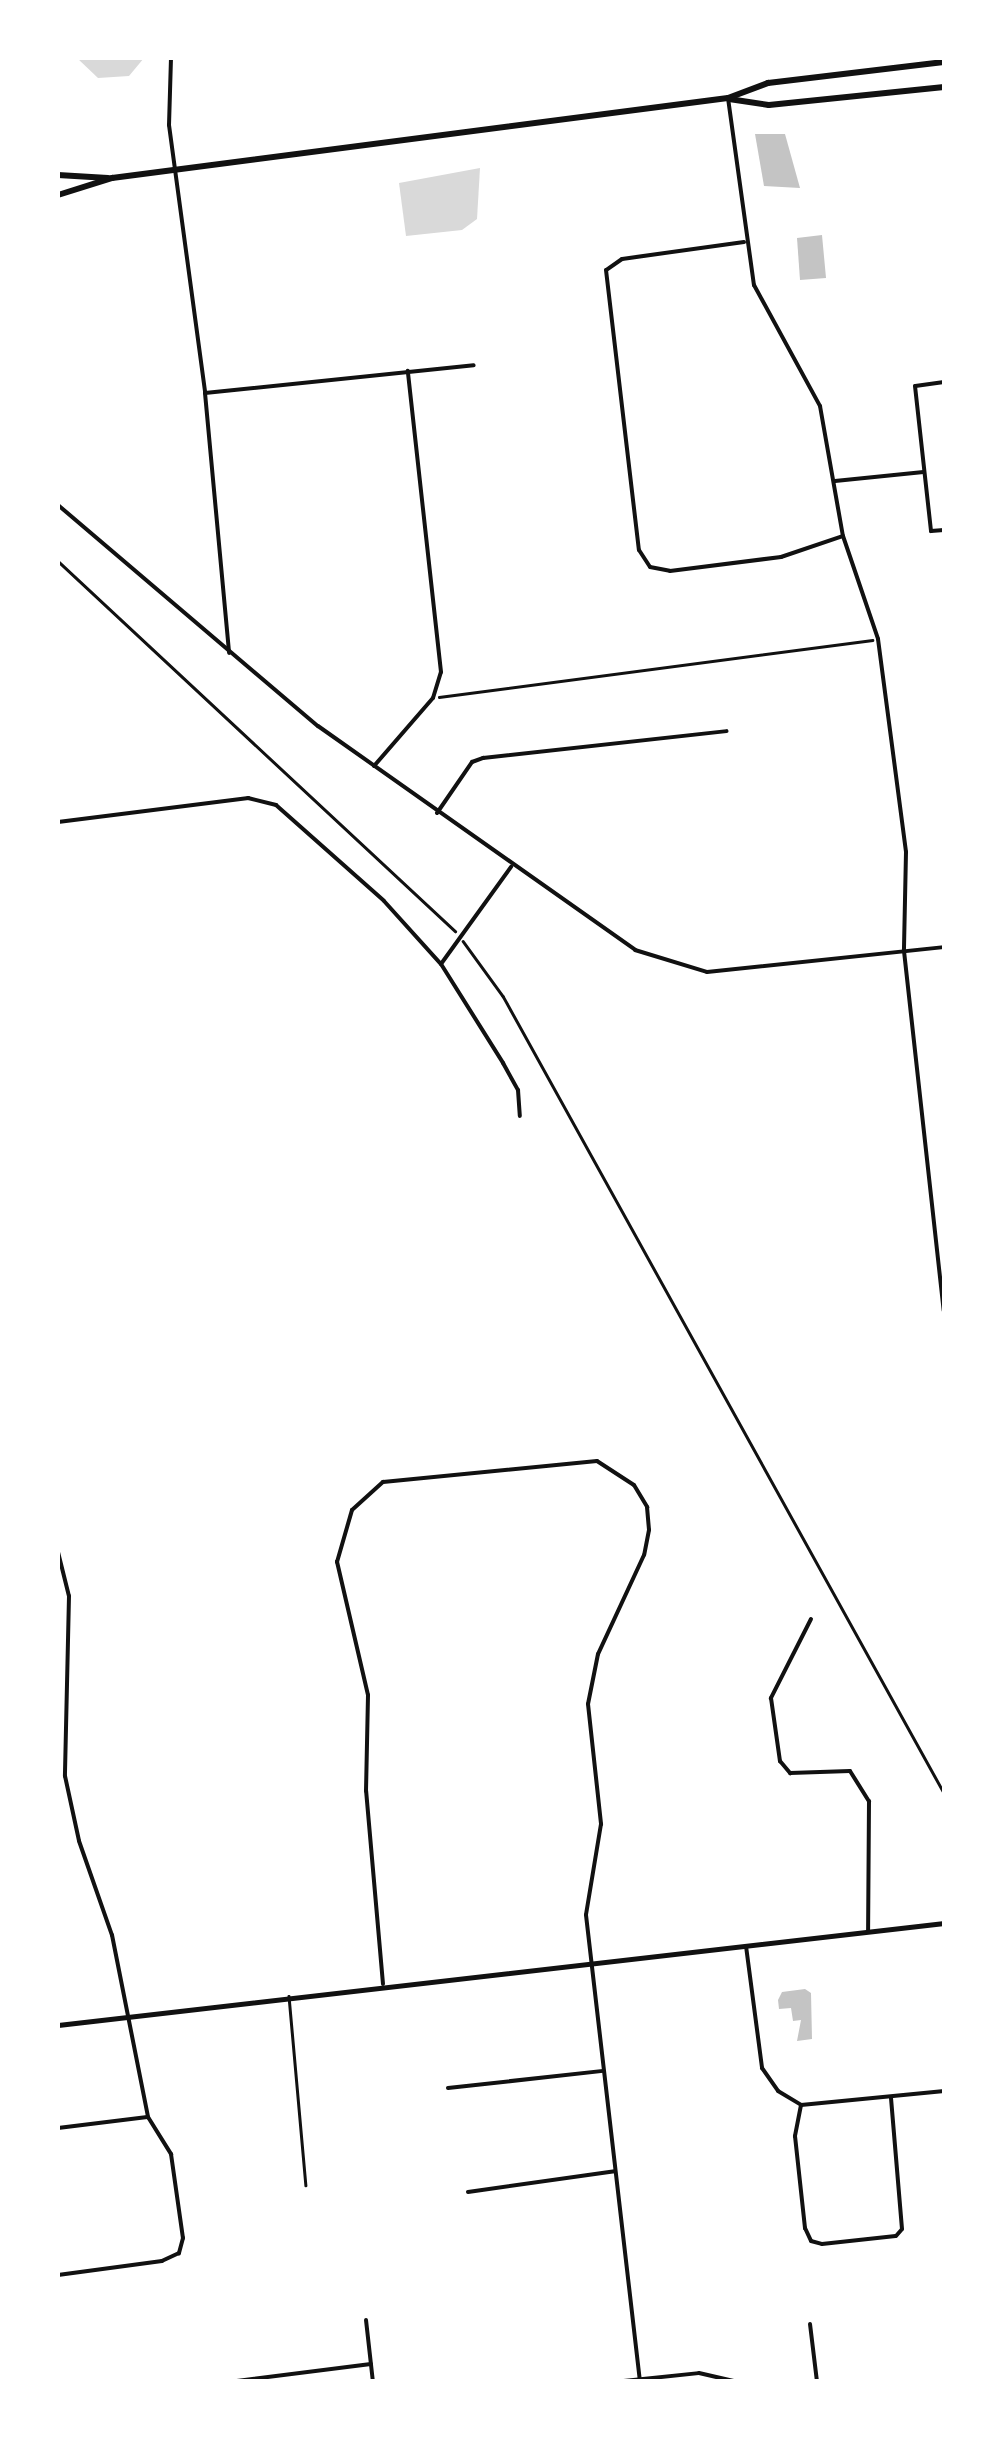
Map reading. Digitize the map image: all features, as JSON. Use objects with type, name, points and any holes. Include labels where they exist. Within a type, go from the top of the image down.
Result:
[{"type":"main road","points":[[58,176],[110,178],[177,170],[728,98],[768,83],[944,62]]},
{"type":"main road","points":[[728,98],[769,105],[944,87]]},
{"type":"main road","points":[[58,195],[110,178]]},
{"type":"street","points":[[171,58],[168,111],[205,394],[229,655]]},
{"type":"street","points":[[728,98],[744,242],[766,314],[820,406],[843,536],[878,639],[906,852],[904,952],[944,1311]]},
{"type":"street","points":[[744,242],[622,259],[606,270],[639,550],[650,567],[670,571],[781,557],[843,536]]},
{"type":"street","points":[[205,394],[474,365]]},
{"type":"street","points":[[374,767],[433,698],[441,672],[408,371]]},
{"type":"street","points":[[944,382],[915,386],[931,532],[944,530]]},
{"type":"street","points":[[835,482],[924,472]]},
{"type":"street","points":[[58,505],[229,655],[374,767],[616,939],[686,970],[944,946]]},
{"type":"street","points":[[437,813],[472,762],[483,758],[727,732]]},
{"type":"street","points":[[58,822],[248,798],[276,804],[384,901],[441,964],[518,1090],[520,1116]]},
{"type":"street","points":[[441,964],[511,867]]},
{"type":"street","points":[[383,1984],[366,1791],[368,1695],[336,1562],[352,1510],[366,1493],[383,1482],[462,1471],[597,1461],[634,1486],[647,1507],[644,1555],[590,1681],[601,1824],[587,1894],[590,1964],[640,2380]]},
{"type":"street","points":[[58,1552],[69,1596],[60,1748],[78,1841],[112,1935],[148,2117],[172,2154],[180,2252],[145,2266],[58,2275]]},
{"type":"street","points":[[811,1619],[771,1698],[780,1761],[790,1773],[850,1771],[869,1802],[868,1932]]},
{"type":"street","points":[[58,2025],[383,1984],[944,1923]]},
{"type":"street","points":[[746,1946],[762,2068],[778,2091],[801,2104],[944,2091]]},
{"type":"street","points":[[448,2088],[603,2071]]},
{"type":"street","points":[[801,2104],[795,2136],[804,2228],[811,2241],[822,2244],[896,2236],[902,2230],[891,2097]]},
{"type":"street","points":[[58,2128],[148,2117]]},
{"type":"street","points":[[468,2192],[616,2171]]},
{"type":"street","points":[[366,2320],[373,2382]]},
{"type":"street","points":[[810,2324],[817,2382]]},
{"type":"street","points":[[229,2382],[371,2364]]},
{"type":"street","points":[[614,2382],[699,2373],[738,2382]]},
{"type":"lane","points":[[289,1996],[306,2185]]},
{"type":"path","points":[[58,561],[458,934]]},
{"type":"path","points":[[433,698],[878,639]]},
{"type":"path","points":[[465,944],[502,996],[944,1793]]},
{"type":"shaded area","points":[[77,58],[144,58],[129,76],[98,78]]},
{"type":"shaded area","points":[[480,168],[477,219],[462,230],[406,236],[399,183]]},
{"type":"building","points":[[755,134],[785,134],[800,188],[764,186]]},
{"type":"building","points":[[822,235],[826,278],[800,280],[797,238]]},
{"type":"building","points":[[805,1989],[811,1993],[812,2039],[797,2041],[801,2020],[793,2021],[791,2008],[779,2009],[778,2000],[782,1992]]}]
